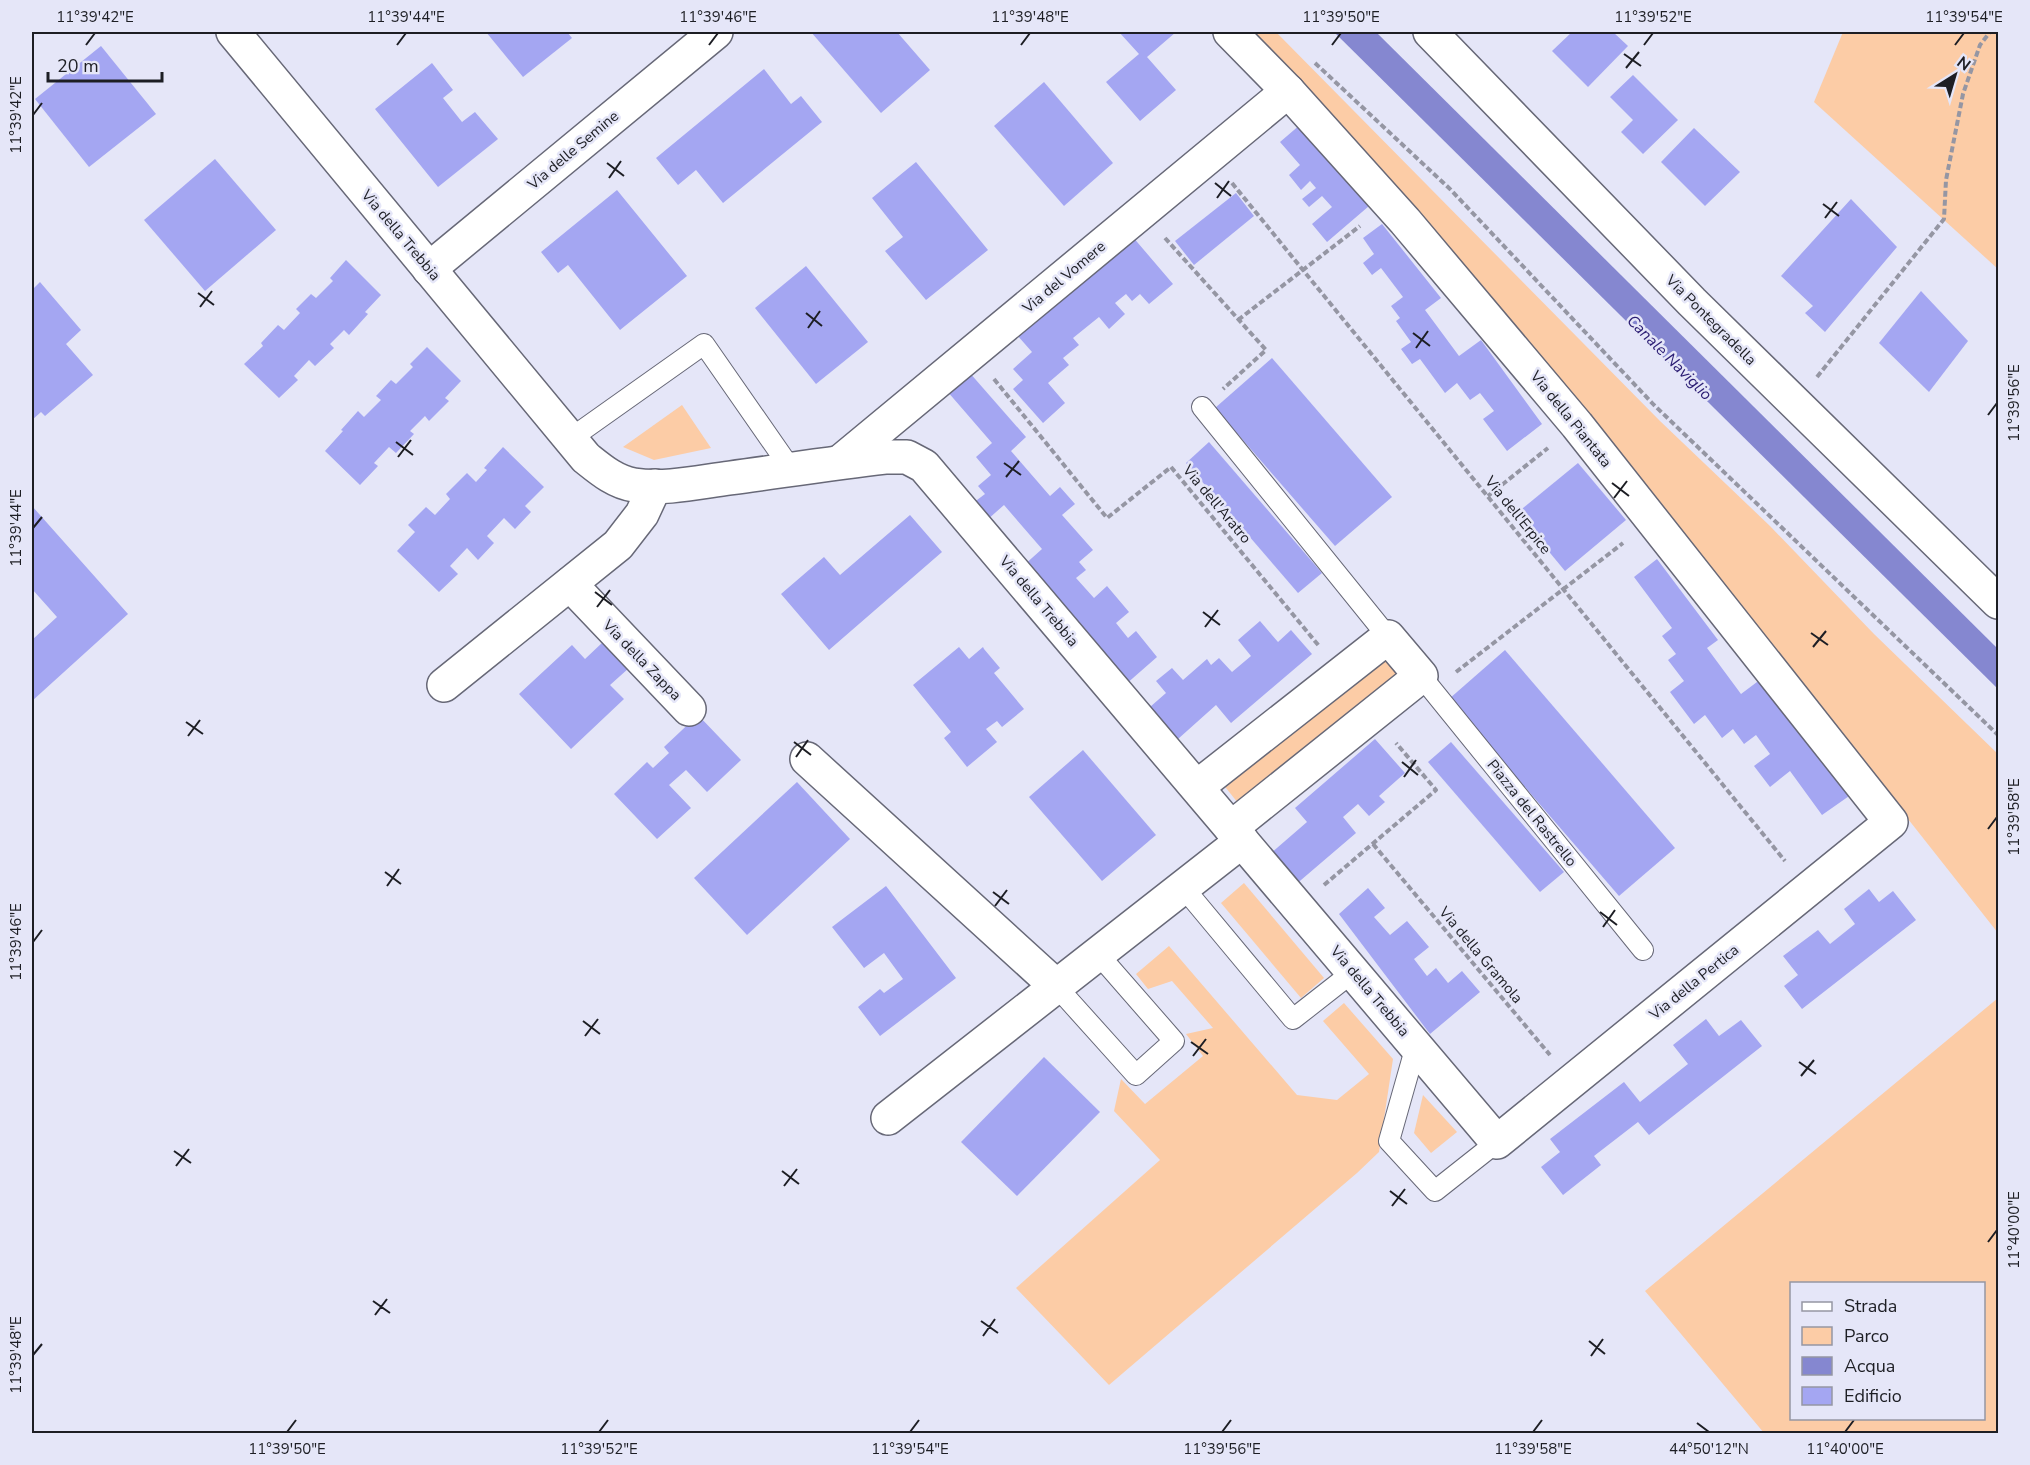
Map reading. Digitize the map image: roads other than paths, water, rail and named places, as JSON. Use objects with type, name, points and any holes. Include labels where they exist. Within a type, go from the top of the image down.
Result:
[{"type":"street","name":"Via della Trebbia","points":[[233,32],[586,458],[617,480],[634,485],[655,486],[898,456],[907,457],[924,466],[1497,1142]]},
{"type":"street","name":"Via delle Semine","points":[[429,269],[716,32]]},
{"type":"street","name":"Via della Piantata","points":[[1230,32],[1389,203],[1577,425],[1891,822]]},
{"type":"street","name":"Via Pontegradella","points":[[1430,32],[1684,293],[1998,602]]},
{"type":"street","name":"Via del Vomere","points":[[840,462],[1288,92]]},
{"type":"street","points":[[444,685],[618,545],[642,514],[655,486]]},
{"type":"street","name":"Via della Zappa","points":[[570,584],[689,709]]},
{"type":"street","points":[[1197,787],[1388,637]]},
{"type":"street","name":"Piazza del Rastrello","points":[[1388,637],[1427,684]]},
{"type":"street","points":[[888,1118],[1183,887],[1237,834],[1372,715],[1427,684]]},
{"type":"street","points":[[807,759],[1056,986]]},
{"type":"street","name":"Via della Pertica","points":[[1497,1142],[1891,822]]},
{"type":"lane","points":[[570,439],[704,344],[791,469]]},
{"type":"lane","name":"Piazza del Rastrello","points":[[1202,407],[1388,637]]},
{"type":"lane","name":"Piazza del Rastrello","points":[[1427,684],[1643,950]]},
{"type":"lane","points":[[1183,887],[1293,1019],[1353,972]]},
{"type":"lane","points":[[1056,986],[1136,1075],[1174,1041],[1098,954]]},
{"type":"lane","points":[[1416,1046],[1389,1141],[1435,1191],[1497,1142]]},
{"type":"water","name":"Canale Naviglio","points":[[1334,32],[1376,32],[1998,649],[1998,689]]}]
